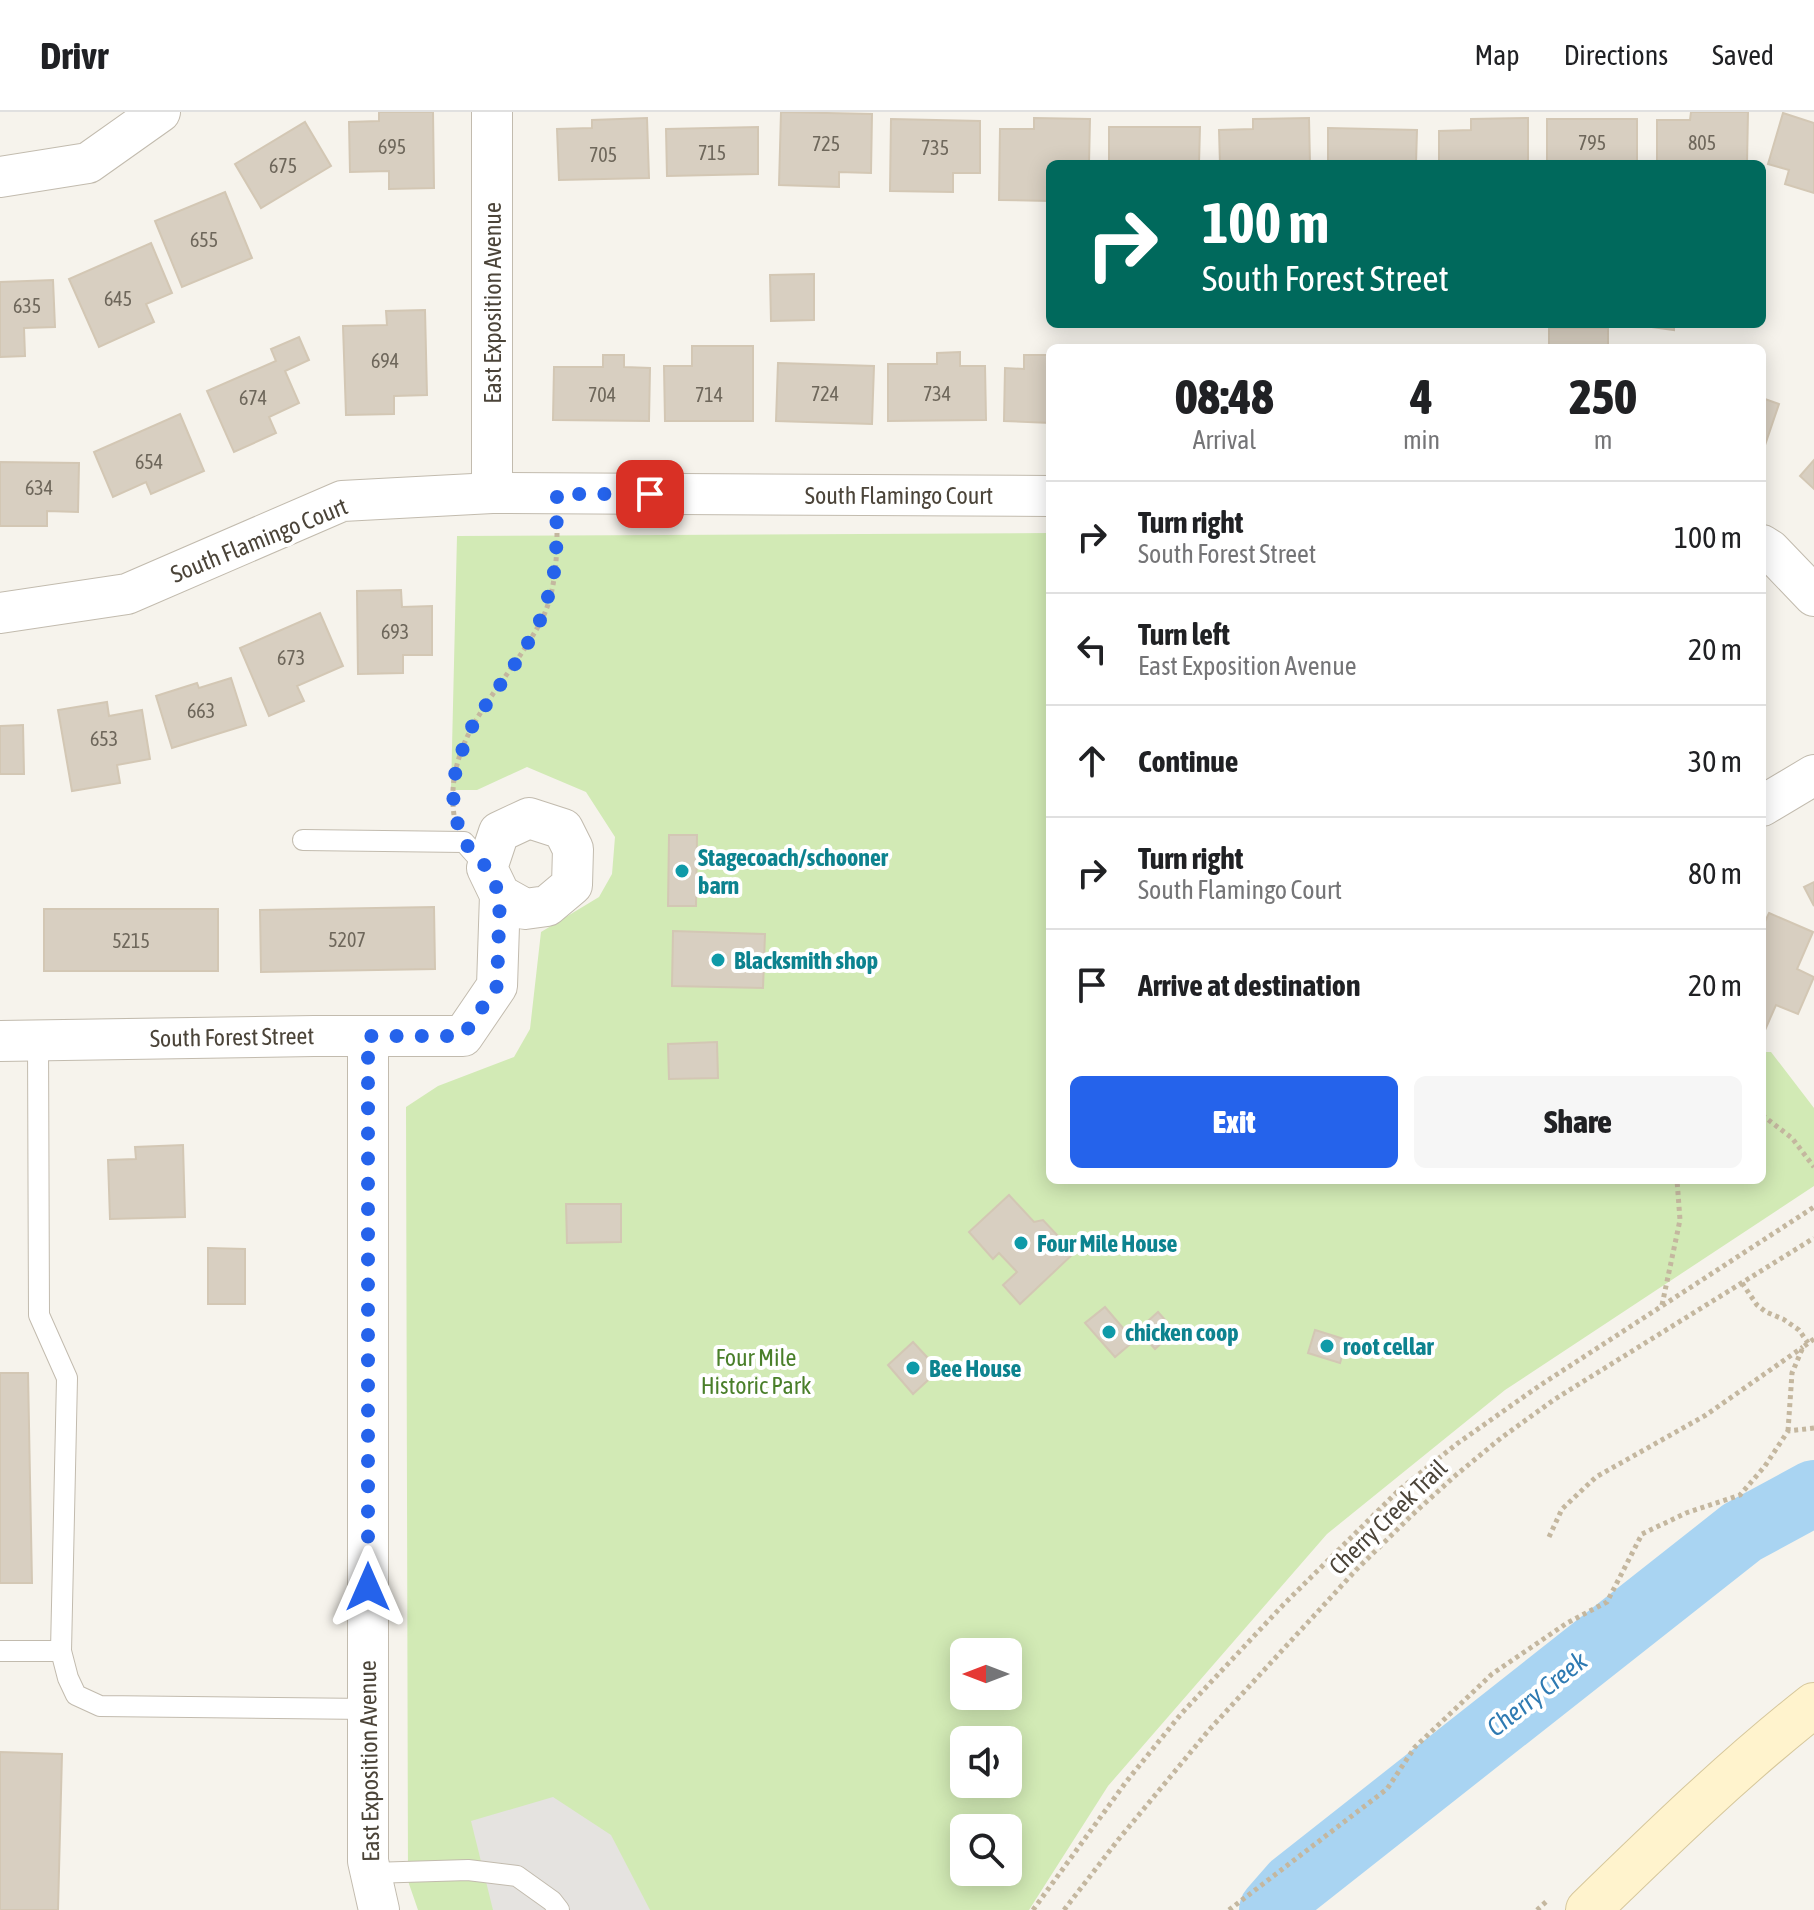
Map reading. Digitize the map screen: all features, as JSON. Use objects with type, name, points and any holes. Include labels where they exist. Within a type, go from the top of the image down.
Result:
[{"type":"main road","points":[[1588,1910],[1715,1789],[1814,1705]]},
{"type":"street","points":[[0,177],[88,163],[160,112]]},
{"type":"street","name":"East Exposition Avenue","points":[[492,112],[492,493]]},
{"type":"street","name":"South Flamingo Court","points":[[0,613],[127,594],[342,501],[492,493],[1046,496]]},
{"type":"street","points":[[1766,548],[1814,596]]},
{"type":"street","points":[[1766,804],[1814,775]]},
{"type":"street","name":"South Forest Street","points":[[19,1040],[463,1036],[497,986],[484,868]]},
{"type":"street","name":"East Exposition Avenue","points":[[368,1036],[368,1861],[375,1891]]},
{"type":"lane","points":[[303,840],[484,868]]},
{"type":"lane","points":[[19,1040],[39,1315],[67,1378],[61,1651],[76,1695],[100,1706],[368,1709]]},
{"type":"lane","points":[[0,1651],[61,1651]]},
{"type":"lane","points":[[375,1891],[468,1870],[517,1876],[552,1901],[559,1910]]},
{"type":"path","points":[[484,868],[454,813],[453,788],[457,763],[474,722],[522,654],[544,613],[556,564],[557,494]]},
{"type":"path","points":[[1766,1118],[1792,1138],[1814,1167]]},
{"type":"path","points":[[1662,1306],[1680,1220],[1677,1184]]},
{"type":"path","points":[[1033,1910],[1126,1782],[1181,1714],[1284,1604],[1399,1490],[1458,1443],[1528,1394],[1814,1207]]},
{"type":"path","name":"Cherry Creek Trail","points":[[1064,1910],[1209,1730],[1356,1570],[1412,1515],[1501,1438],[1555,1399],[1814,1238]]},
{"type":"path","points":[[1742,1283],[1757,1305],[1799,1330],[1809,1343]]},
{"type":"path","points":[[1229,1910],[1387,1789],[1415,1747],[1492,1674],[1567,1623],[1607,1602],[1642,1534],[1686,1513],[1740,1495],[1765,1466],[1788,1431],[1792,1373],[1809,1343]]},
{"type":"path","points":[[1549,1537],[1562,1509],[1596,1477],[1706,1415],[1809,1343]]},
{"type":"path","points":[[1788,1431],[1814,1428]]},
{"type":"green space","name":"Four Mile Historic Park","points":[[1046,533],[1046,1184],[1766,1184],[1766,1052],[1771,1052],[1814,1108],[1814,1186],[1505,1390],[1327,1534],[1108,1786],[1029,1910],[418,1910],[408,1881],[406,1107],[438,1086],[514,1057],[530,1029],[541,932],[599,897],[612,874],[615,837],[586,792],[527,767],[477,790],[451,790],[457,536]]},
{"type":"shaded area","points":[[553,1797],[611,1835],[650,1910],[493,1910],[471,1821]]},
{"type":"building","points":[[379,112],[433,112],[434,188],[389,189],[389,171],[350,172],[349,122],[379,121]]},
{"type":"building","points":[[781,112],[872,114],[871,173],[839,172],[839,187],[779,185]]},
{"type":"building","points":[[1691,112],[1748,112],[1747,160],[1657,160],[1657,120],[1690,120]]},
{"type":"building","points":[[1783,113],[1814,123],[1814,193],[1785,184],[1789,170],[1768,164]]},
{"type":"building","points":[[647,118],[649,178],[559,180],[557,129],[592,128],[592,120]]},
{"type":"building","points":[[1034,118],[1090,119],[1089,160],[1046,160],[1046,201],[999,200],[1000,129],[1034,129]]},
{"type":"building","points":[[1309,118],[1310,160],[1220,160],[1219,130],[1253,129],[1253,119]]},
{"type":"building","points":[[1528,118],[1528,160],[1439,160],[1439,131],[1471,130],[1471,119]]},
{"type":"building","points":[[891,119],[980,121],[980,173],[953,173],[953,192],[890,191]]},
{"type":"building","points":[[1547,119],[1637,119],[1637,160],[1547,160]]},
{"type":"building","points":[[305,122],[331,166],[261,208],[235,164]]},
{"type":"building","points":[[758,127],[758,174],[667,176],[666,129]]},
{"type":"building","points":[[1109,127],[1200,127],[1199,160],[1109,160]]},
{"type":"building","points":[[1328,128],[1417,130],[1416,160],[1328,160]]},
{"type":"building","points":[[225,192],[252,258],[182,287],[155,221]]},
{"type":"building","points":[[151,243],[172,293],[146,304],[154,322],[99,347],[69,279]]},
{"type":"building","points":[[814,274],[814,320],[771,321],[770,275]]},
{"type":"building","points":[[53,280],[55,327],[24,328],[25,356],[0,357],[0,282]]},
{"type":"building","points":[[425,310],[427,395],[394,396],[394,414],[346,415],[343,326],[387,325],[386,311]]},
{"type":"building","points":[[1549,328],[1608,328],[1608,344],[1549,344]]},
{"type":"building","points":[[299,337],[309,360],[285,371],[299,403],[269,417],[276,433],[234,452],[207,391],[276,361],[271,349]]},
{"type":"building","points":[[692,346],[753,346],[753,421],[665,421],[664,366],[692,366]]},
{"type":"building","points":[[960,352],[960,366],[985,366],[986,420],[888,421],[888,364],[937,364],[937,353]]},
{"type":"building","points":[[603,355],[624,355],[624,367],[650,368],[649,421],[553,420],[554,367],[603,367]]},
{"type":"building","points":[[1024,355],[1046,355],[1046,423],[1004,421],[1005,368],[1024,369]]},
{"type":"building","points":[[778,363],[874,366],[872,424],[776,421]]},
{"type":"building","points":[[1766,399],[1779,404],[1766,442]]},
{"type":"building","points":[[180,414],[204,471],[151,494],[146,482],[113,497],[94,452]]},
{"type":"building","points":[[1814,460],[1814,489],[1800,476]]},
{"type":"building","points":[[0,462],[79,463],[78,512],[47,511],[47,526],[0,526]]},
{"type":"building","points":[[401,590],[402,607],[432,606],[432,655],[403,655],[403,673],[358,674],[357,591]]},
{"type":"building","points":[[320,613],[343,666],[297,686],[304,701],[269,716],[240,648]]},
{"type":"building","points":[[231,678],[246,725],[172,748],[156,696],[197,683],[199,688]]},
{"type":"building","points":[[107,702],[109,716],[142,710],[150,759],[117,765],[120,783],[72,791],[58,710]]},
{"type":"building","points":[[23,725],[24,774],[0,774],[0,726]]},
{"type":"building","name":"Stagecoach/schooner barn","points":[[669,835],[697,835],[696,906],[668,906]]},
{"type":"building","points":[[1814,882],[1814,906],[1804,887]]},
{"type":"building","points":[[434,907],[435,969],[261,972],[260,910]]},
{"type":"building","points":[[44,909],[218,909],[218,971],[44,971]]},
{"type":"building","points":[[1769,913],[1813,932],[1797,969],[1814,977],[1798,1014],[1776,1005],[1766,1028],[1766,919]]},
{"type":"building","name":"Blacksmith shop","points":[[673,931],[765,934],[763,988],[672,986]]},
{"type":"building","points":[[717,1042],[718,1078],[669,1079],[668,1044]]},
{"type":"building","points":[[183,1145],[185,1217],[110,1219],[108,1160],[136,1159],[135,1147]]},
{"type":"building","name":"Four Mile House","points":[[1009,1195],[1034,1222],[1043,1220],[1074,1253],[1020,1304],[1003,1285],[1017,1272],[999,1253],[993,1259],[969,1232]]},
{"type":"building","points":[[566,1204],[621,1204],[621,1242],[567,1243]]},
{"type":"building","points":[[208,1248],[245,1249],[245,1304],[208,1304]]},
{"type":"building","name":"chicken coop","points":[[1105,1307],[1134,1341],[1115,1357],[1085,1323]]},
{"type":"building","points":[[1158,1312],[1175,1331],[1155,1349],[1138,1330]]},
{"type":"building","name":"root cellar","points":[[1315,1330],[1347,1340],[1340,1363],[1308,1353]]},
{"type":"building","name":"Bee House","points":[[913,1342],[939,1370],[913,1394],[888,1365]]},
{"type":"building","points":[[0,1373],[28,1373],[32,1583],[0,1583]]},
{"type":"building","points":[[0,1752],[62,1754],[58,1910],[0,1910]]},
{"type":"waterway","name":"Cherry Creek","points":[[1272,1910],[1293,1886],[1742,1532],[1814,1493]]},
{"type":"place","name":"Stagecoach/schooner barn","points":[[682,871]]},
{"type":"place","name":"Blacksmith shop","points":[[718,960]]},
{"type":"place","name":"Four Mile House","points":[[1021,1243]]},
{"type":"place","name":"chicken coop","points":[[1109,1332]]},
{"type":"place","name":"root cellar","points":[[1327,1346]]},
{"type":"place","name":"Bee House","points":[[913,1368]]},
{"type":"route","points":[[368,1587],[368,1036],[463,1036],[497,986],[500,895],[487,868],[464,842],[454,813],[453,788],[457,763],[474,722],[522,654],[544,613],[556,564],[557,494],[650,494]]}]
